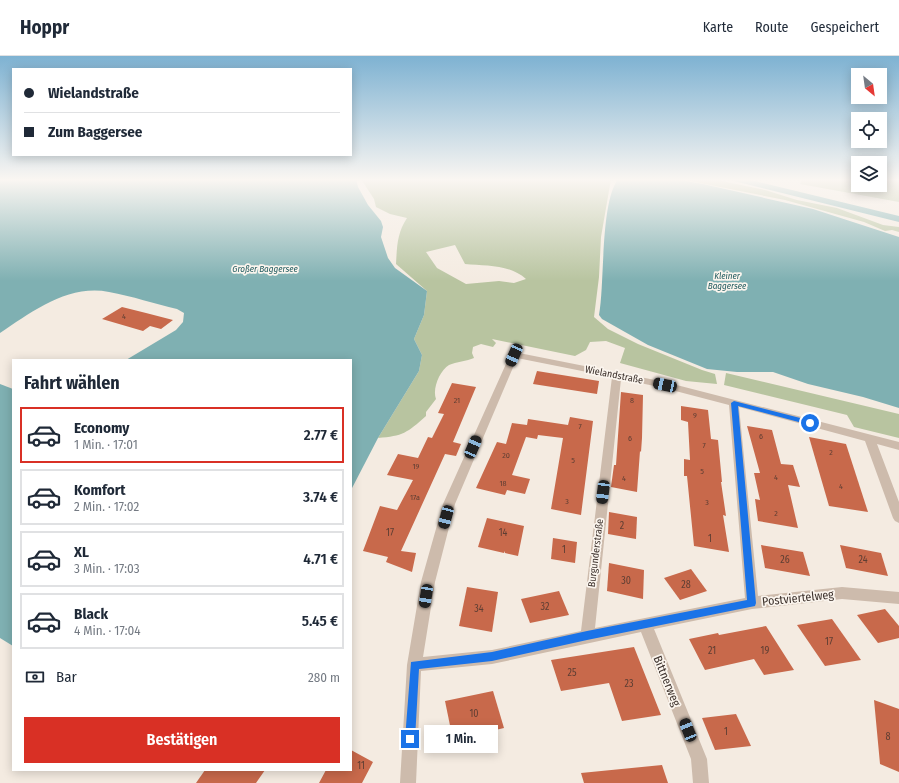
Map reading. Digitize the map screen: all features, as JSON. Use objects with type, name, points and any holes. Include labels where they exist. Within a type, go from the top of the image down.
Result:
[{"type":"street","name":"Wielandstraße","points":[[414,665],[428,582],[449,504],[514,355],[665,385],[899,446]]},
{"type":"street","name":"Burgunderstraße","points":[[587,636],[617,375]]},
{"type":"street","points":[[734,403],[752,603]]},
{"type":"street","points":[[870,439],[899,518]]},
{"type":"street","name":"Postviertelweg","points":[[414,665],[492,657],[587,636],[752,603],[842,593],[899,598]]},
{"type":"street","name":"Bittnerweg","points":[[645,625],[700,759],[701,783]]},
{"type":"street","points":[[408,783],[414,665]]},
{"type":"green space","points":[[388,213],[605,213],[601,237],[599,277],[594,317],[608,329],[638,344],[715,374],[717,384],[686,381],[620,363],[625,348],[606,341],[590,342],[586,350],[575,356],[492,339],[496,343],[493,347],[481,344],[473,347],[472,353],[474,358],[446,367],[440,375],[436,385],[436,399],[426,412],[426,416],[420,422],[399,435],[378,438],[419,371],[422,355],[414,339],[424,315],[427,291],[396,264],[399,235],[407,218]],"holes":[[[455,245],[465,264],[505,268],[526,279],[514,283],[499,281],[466,284],[437,268],[426,252]]]},
{"type":"green space","points":[[831,213],[850,213],[883,225],[899,227],[899,232],[892,230],[885,231],[864,222]]},
{"type":"green space","points":[[726,373],[899,414],[899,438],[854,427],[847,415],[724,385]]},
{"type":"water","name":"Großer Baggersee","points":[[0,213],[374,213],[381,221],[383,227],[381,237],[388,258],[395,268],[427,291],[424,315],[414,339],[422,355],[419,371],[378,438],[352,488],[352,359],[128,359],[176,330],[183,322],[184,313],[177,309],[109,292],[79,292],[65,296],[38,309],[0,333]]},
{"type":"water","name":"Kleiner Baggersee","points":[[607,213],[825,213],[899,237],[899,408],[863,397],[808,384],[773,372],[737,372],[707,369],[648,345],[602,319],[599,315]]},
{"type":"water","points":[[0,384],[12,389],[12,645],[0,638]]},
{"type":"building","points":[[122,307],[173,320],[161,329],[150,326],[143,331],[102,319]]},
{"type":"building","points":[[537,371],[599,381],[597,394],[533,384]]},
{"type":"building","points":[[452,383],[476,387],[453,442],[461,444],[456,456],[445,454],[401,551],[416,553],[412,572],[386,562],[388,557],[363,551],[380,506],[397,510],[413,480],[387,475],[398,454],[418,458],[428,437],[432,438],[444,414],[438,413]]},
{"type":"building","points":[[621,392],[643,395],[642,438],[637,492],[611,487],[614,465],[616,465]]},
{"type":"building","points":[[681,406],[708,410],[711,439],[718,440],[721,482],[726,516],[723,515],[729,552],[694,546],[687,476],[684,476],[684,459],[690,460],[688,422],[681,420]]},
{"type":"building","points":[[570,417],[593,421],[581,515],[551,509],[563,438],[538,435],[537,439],[526,437],[512,475],[530,479],[525,494],[507,490],[505,495],[476,488],[497,442],[506,444],[512,423],[527,425],[528,419],[568,425]]},
{"type":"building","points":[[747,426],[772,430],[781,464],[793,465],[800,487],[788,485],[798,528],[758,521],[755,499],[760,500],[754,473],[760,473]]},
{"type":"building","points":[[809,437],[846,444],[868,512],[829,506]]},
{"type":"building","points":[[609,512],[637,517],[636,539],[608,534]]},
{"type":"building","points":[[487,518],[524,526],[518,556],[505,553],[504,551],[504,553],[478,547]]},
{"type":"building","points":[[553,538],[577,542],[575,563],[551,559]]},
{"type":"building","points":[[761,545],[803,552],[810,576],[765,568]]},
{"type":"building","points":[[840,545],[881,553],[888,576],[846,568]]},
{"type":"building","points":[[609,563],[644,570],[643,599],[607,591]]},
{"type":"building","points":[[691,569],[707,591],[680,600],[664,578]]},
{"type":"building","points":[[467,587],[498,592],[492,632],[459,626]]},
{"type":"building","points":[[559,591],[569,615],[530,623],[521,599]]},
{"type":"building","points":[[885,609],[899,626],[899,638],[878,643],[857,615]]},
{"type":"building","points":[[832,619],[861,660],[825,666],[797,625]]},
{"type":"building","points":[[766,626],[794,670],[764,675],[754,659],[705,670],[689,639],[718,633],[719,635]]},
{"type":"building","points":[[634,647],[661,715],[622,721],[609,683],[561,691],[551,660]]},
{"type":"building","points":[[493,691],[504,728],[453,740],[445,701]]},
{"type":"building","points":[[874,700],[899,709],[899,772],[880,764]]},
{"type":"building","points":[[736,714],[751,746],[715,750],[702,718]]},
{"type":"building","points":[[352,751],[373,762],[362,783],[319,783],[325,771],[352,771]]},
{"type":"building","points":[[662,765],[668,783],[584,783],[581,773]]},
{"type":"building","points":[[204,771],[264,771],[256,783],[196,783]]},
{"type":"waterway","points":[[874,213],[899,219]]},
{"type":"route","points":[[410,739],[414,665],[492,657],[587,636],[752,603],[734,403],[810,423]]}]
